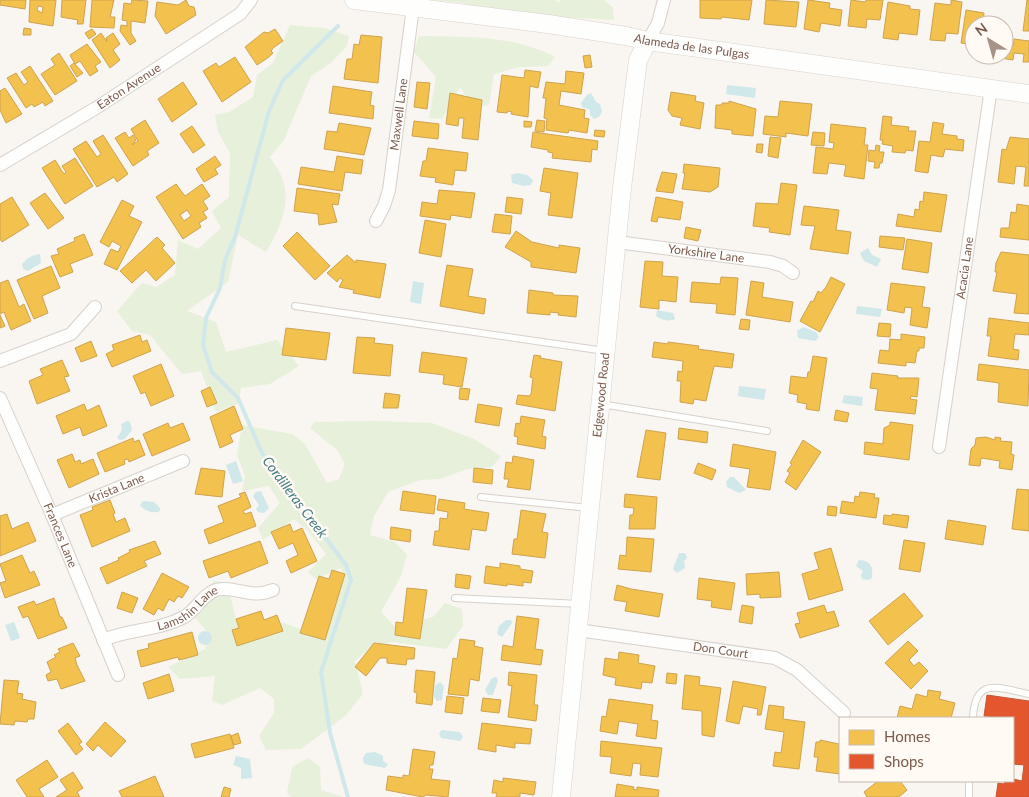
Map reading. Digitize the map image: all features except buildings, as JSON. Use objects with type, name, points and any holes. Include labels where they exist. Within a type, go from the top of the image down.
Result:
[{"type":"main road","name":"Alameda de las Pulgas","points":[[354,0],[626,36],[648,41],[1029,94]]},
{"type":"main road","name":"Edgewood Road","points":[[562,797],[617,242],[638,60],[648,41]]},
{"type":"street","name":"Eaton Avenue","points":[[2,160],[96,108],[240,14],[251,0]]},
{"type":"street","name":"Edgewood Road","points":[[648,41],[658,23],[664,0]]},
{"type":"street","name":"Maxwell Lane","points":[[376,220],[384,206],[389,190],[413,7]]},
{"type":"street","name":"Acacia Lane","points":[[939,447],[991,88]]},
{"type":"street","name":"Yorkshire Lane","points":[[617,242],[770,262],[783,266],[793,273]]},
{"type":"street","points":[[0,362],[71,334],[95,307]]},
{"type":"street","name":"Frances Lane","points":[[0,398],[52,515],[118,675]]},
{"type":"street","name":"Krista Lane","points":[[52,515],[182,461]]},
{"type":"street","name":"Lamshin Lane","points":[[103,640],[120,633],[143,631],[161,626],[181,618],[193,610],[210,592],[221,589],[254,595],[272,590]]},
{"type":"street","name":"Don Court","points":[[578,630],[775,658],[797,670],[844,714]]},
{"type":"lane","points":[[294,306],[606,352]]},
{"type":"lane","points":[[601,404],[767,431]]},
{"type":"lane","points":[[481,496],[590,508]]},
{"type":"lane","points":[[455,598],[581,604]]},
{"type":"lane","points":[[973,717],[978,694],[984,688],[992,686],[1029,694]]},
{"type":"lane","points":[[969,797],[970,782]]},
{"type":"green space","points":[[436,0],[555,0],[559,3],[561,0],[604,0],[613,8],[614,20],[500,14],[464,3]]},
{"type":"green space","points":[[290,25],[324,28],[349,36],[347,46],[331,63],[311,76],[284,140],[270,157],[281,175],[286,197],[283,216],[266,252],[238,235],[228,282],[187,311],[216,322],[226,352],[277,340],[299,366],[270,384],[241,388],[238,404],[216,412],[201,371],[182,374],[150,335],[132,331],[117,311],[142,283],[156,287],[175,275],[178,240],[198,249],[221,228],[212,211],[229,197],[230,153],[218,132],[215,115],[229,112],[253,97],[257,75],[273,63]]},
{"type":"green space","points":[[419,36],[471,37],[506,41],[539,50],[555,57],[548,66],[519,67],[494,74],[489,105],[473,107],[460,87],[442,119],[429,118],[436,77],[414,52]]},
{"type":"green space","points":[[375,421],[432,423],[474,439],[501,456],[492,467],[467,469],[440,479],[420,480],[388,492],[374,516],[370,535],[395,542],[407,555],[401,576],[381,612],[395,627],[433,617],[445,603],[462,609],[463,626],[446,649],[393,642],[372,646],[355,661],[363,694],[345,716],[301,749],[266,750],[259,736],[274,713],[274,699],[260,688],[222,705],[212,701],[215,676],[180,679],[168,667],[205,649],[209,634],[195,618],[198,598],[214,581],[227,583],[239,631],[284,623],[310,633],[321,621],[344,578],[341,568],[316,579],[308,572],[326,554],[308,531],[294,519],[263,540],[258,528],[280,503],[269,486],[242,491],[245,476],[237,455],[242,425],[292,434],[305,444],[327,483],[339,479],[345,464],[337,450],[310,428],[314,422]]},
{"type":"green space","points":[[308,758],[320,767],[321,790],[343,797],[291,797],[287,793],[292,767]]},
{"type":"water","points":[[727,85],[756,88],[755,98],[726,94]]},
{"type":"water","points":[[591,93],[596,102],[600,104],[602,111],[600,116],[594,119],[590,115],[590,110],[582,107],[581,103]]},
{"type":"water","points":[[518,173],[527,175],[533,180],[531,185],[524,186],[512,183],[511,175]]},
{"type":"water","points":[[868,248],[872,255],[881,259],[877,267],[864,261],[860,253]]},
{"type":"water","points":[[40,254],[41,263],[28,271],[23,269],[22,264],[26,260]]},
{"type":"water","points":[[413,281],[424,283],[421,304],[410,302]]},
{"type":"water","points":[[857,306],[882,309],[880,317],[856,314]]},
{"type":"water","points":[[657,310],[673,313],[675,319],[660,319],[656,316]]},
{"type":"water","points":[[803,327],[816,332],[819,337],[815,341],[798,338],[797,331]]},
{"type":"water","points":[[739,386],[766,389],[764,400],[738,396]]},
{"type":"water","points":[[844,395],[863,397],[862,406],[842,403]]},
{"type":"water","points":[[127,421],[130,422],[132,430],[125,439],[120,440],[117,438],[122,430],[121,424]]},
{"type":"water","points":[[236,461],[243,481],[233,484],[226,465]]},
{"type":"water","points":[[730,477],[734,477],[746,490],[739,493],[727,487],[726,482]]},
{"type":"water","points":[[261,491],[269,508],[264,513],[258,512],[256,509],[259,505],[253,496],[256,492]]},
{"type":"water","points":[[143,501],[154,502],[160,508],[160,511],[152,512],[146,510],[140,505]]},
{"type":"water","points":[[679,553],[685,553],[687,558],[684,561],[685,568],[677,573],[673,569]]},
{"type":"water","points":[[859,560],[871,565],[872,578],[868,580],[862,579],[863,571],[856,566]]},
{"type":"water","points":[[506,620],[511,620],[512,623],[502,637],[497,634],[499,626]]},
{"type":"water","points":[[14,622],[20,638],[11,641],[5,625]]},
{"type":"water","points":[[205,631],[210,633],[212,638],[210,643],[205,645],[200,643],[198,638],[200,633]]},
{"type":"water","points":[[496,677],[498,680],[493,695],[488,695],[485,690],[492,678]]},
{"type":"water","points":[[440,682],[444,686],[442,700],[437,701],[434,697],[435,686]]},
{"type":"water","points":[[442,730],[460,732],[463,737],[460,741],[441,738],[439,733]]},
{"type":"water","points":[[375,752],[383,756],[383,761],[388,764],[385,768],[364,764],[363,758],[366,753]]},
{"type":"water","points":[[236,756],[250,759],[252,778],[241,779],[241,768],[233,765]]},
{"type":"waterway","name":"Cordilleras Creek","points":[[338,26],[283,80],[269,111],[235,237],[225,260],[220,288],[206,318],[203,345],[212,372],[238,398],[262,453],[346,565],[351,580],[321,672],[330,733],[348,797]]}]
